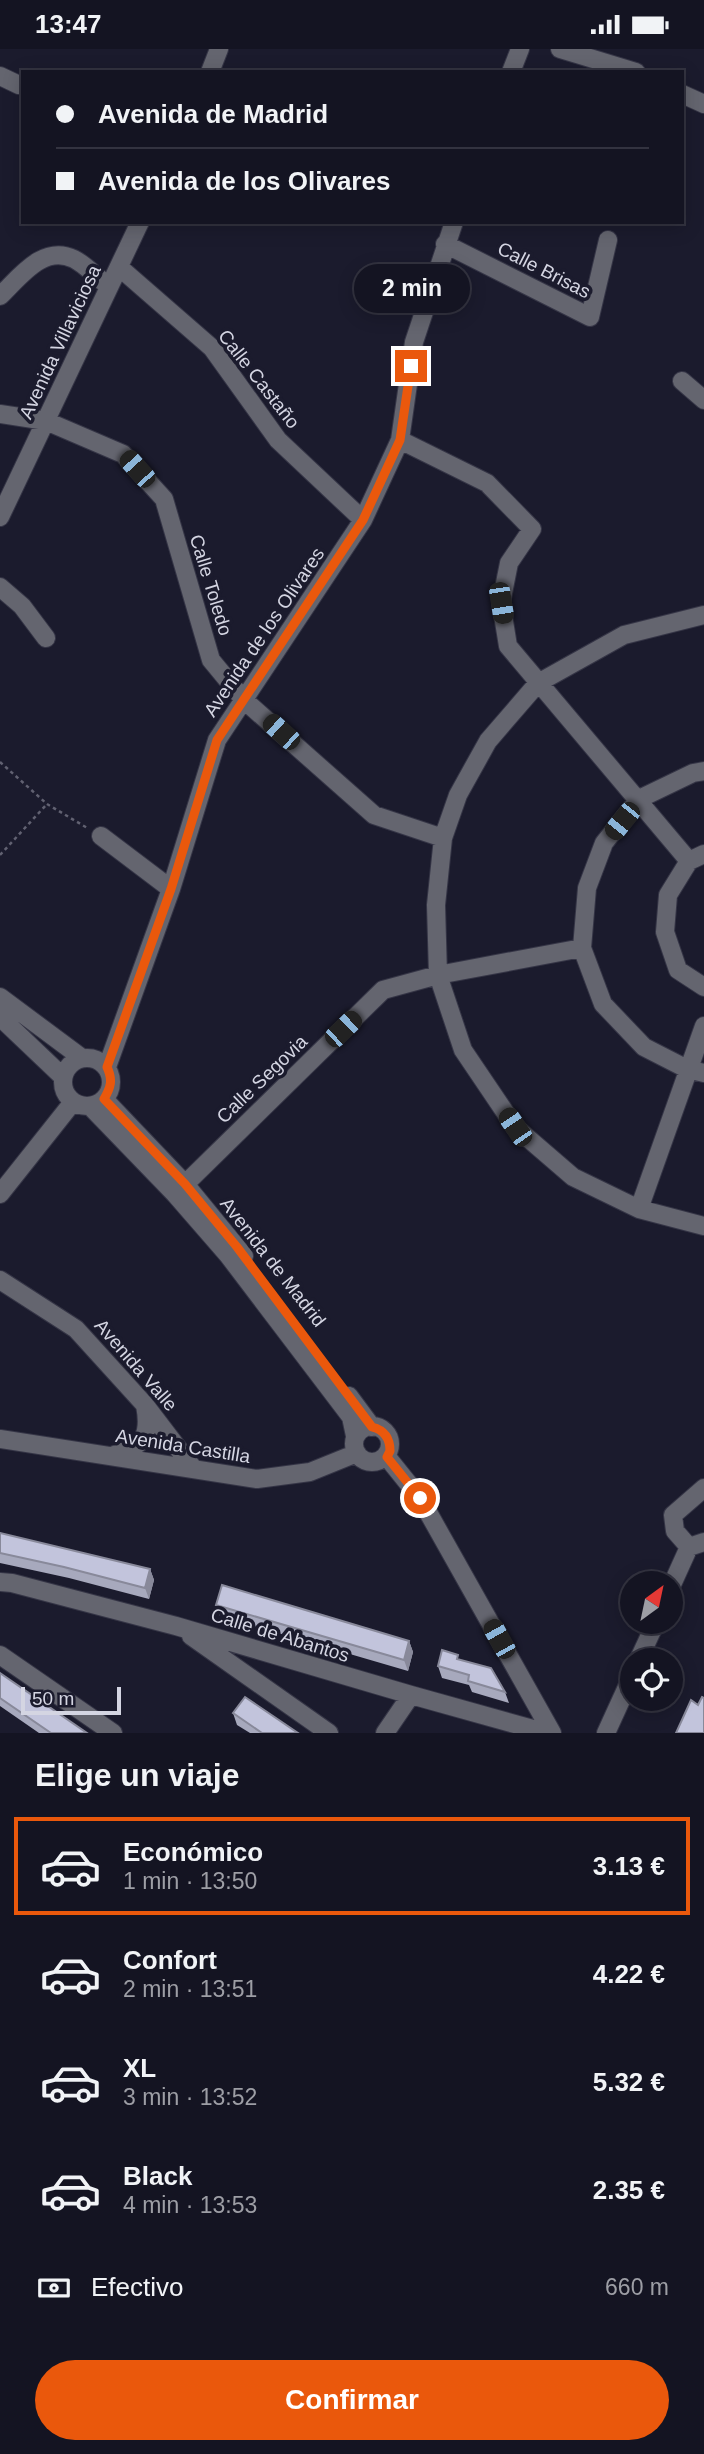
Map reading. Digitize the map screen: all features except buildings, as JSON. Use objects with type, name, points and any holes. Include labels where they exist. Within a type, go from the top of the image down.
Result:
[{"type":"street","points":[[211,70],[219,49]]},
{"type":"street","points":[[512,70],[520,49]]},
{"type":"street","points":[[560,49],[629,70]]},
{"type":"street","points":[[0,76],[19,85]]},
{"type":"street","points":[[684,95],[704,104]]},
{"type":"street","name":"Avenida Villaviciosa","points":[[0,517],[139,224]]},
{"type":"street","name":"Avenida de los Olivares","points":[[107,1067],[171,889],[217,740],[363,520],[400,440],[414,342],[453,224]]},
{"type":"street","name":"Calle Brisas","points":[[445,244],[590,317],[608,240]]},
{"type":"street","points":[[0,296],[39,260],[56,253],[75,260],[109,286]]},
{"type":"street","name":"Calle Castaño","points":[[119,267],[212,348],[278,440],[363,520]]},
{"type":"street","points":[[682,381],[704,400]]},
{"type":"street","name":"Calle Toledo","points":[[0,414],[46,421],[123,454],[164,499],[211,660],[244,699],[374,814],[443,838]]},
{"type":"street","points":[[400,440],[486,483],[532,529],[509,563],[501,603],[508,646],[639,799],[696,857],[668,895],[664,932],[678,970],[704,987]]},
{"type":"street","points":[[0,587],[22,605],[47,638]]},
{"type":"street","points":[[704,615],[624,635],[538,683],[488,741],[458,795],[443,838],[436,905],[438,975],[463,1050],[515,1127],[573,1177],[639,1209],[704,1226]]},
{"type":"street","points":[[696,1071],[645,1047],[603,1005],[582,948],[587,888],[604,843],[639,799],[693,773],[704,771]]},
{"type":"street","points":[[102,836],[171,889]]},
{"type":"street","name":"Calle Segovia","points":[[180,1189],[383,991],[438,975],[582,948]]},
{"type":"street","points":[[0,997],[82,1058]]},
{"type":"street","points":[[0,1017],[63,1077]]},
{"type":"street","points":[[639,1209],[696,1071],[704,1025]]},
{"type":"street","points":[[0,1194],[89,1102],[111,1088],[111,1076],[107,1067],[92,1058],[82,1058],[68,1065],[63,1077],[64,1091],[89,1102]]},
{"type":"street","name":"Avenida de Madrid","points":[[89,1102],[237,1247],[372,1427]]},
{"type":"street","name":"Avenida de Madrid","points":[[180,1189],[351,1417],[356,1445]]},
{"type":"street","name":"Avenida Valle","points":[[0,1280],[76,1329],[145,1405],[193,1468]]},
{"type":"street","points":[[114,1455],[131,1450],[144,1439],[149,1423],[145,1405]]},
{"type":"street","points":[[365,1427],[372,1427],[380,1429],[388,1437],[390,1451],[387,1457],[374,1461],[356,1445],[365,1427]]},
{"type":"street","name":"Avenida Castilla","points":[[0,1439],[257,1479],[310,1472],[356,1445]]},
{"type":"street","points":[[387,1457],[420,1498],[550,1733]]},
{"type":"street","points":[[681,1571],[697,1544],[675,1531],[673,1514],[704,1487]]},
{"type":"street","name":"Calle de Abantos","points":[[0,1582],[176,1626],[550,1733]]},
{"type":"street","points":[[176,1626],[329,1733]]},
{"type":"street","points":[[0,1655],[113,1733]]},
{"type":"street","points":[[385,1733],[411,1695]]},
{"type":"street","points":[[606,1733],[620,1702]]},
{"type":"path","points":[[0,762],[47,804],[102,836]]},
{"type":"path","points":[[0,855],[47,804]]},
{"type":"route","points":[[411,366],[400,440],[363,520],[217,740],[171,889],[107,1067],[111,1076],[111,1088],[104,1099],[185,1184],[237,1247],[372,1427],[380,1429],[388,1437],[390,1451],[387,1457],[420,1498]]}]
